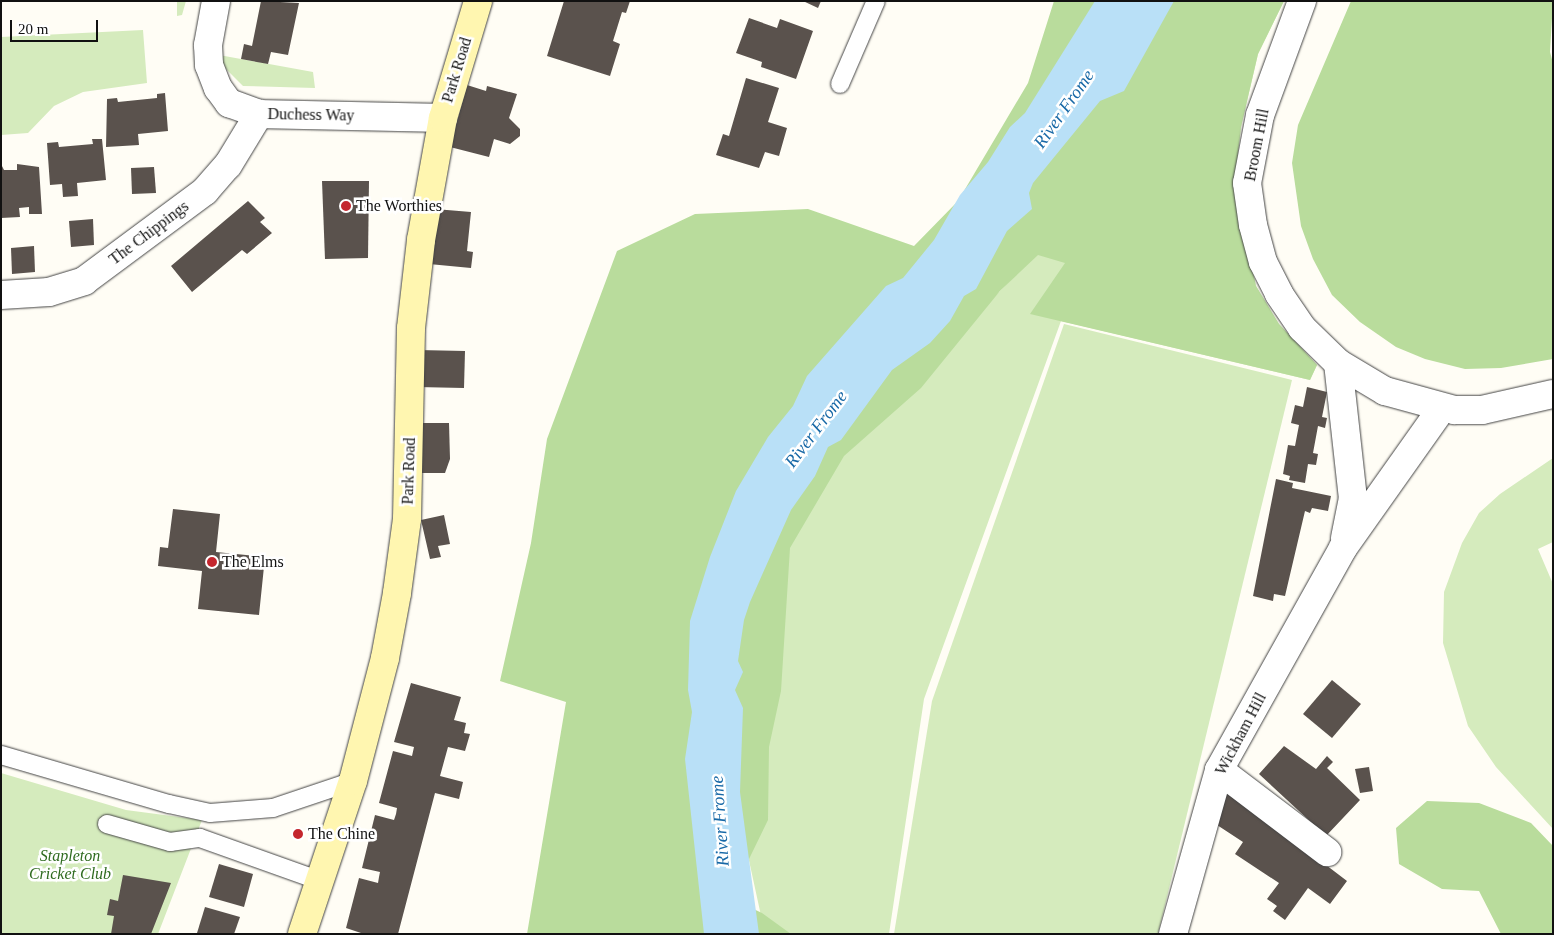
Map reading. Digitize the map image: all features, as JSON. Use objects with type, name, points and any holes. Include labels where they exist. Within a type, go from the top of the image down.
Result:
[{"type":"main road","name":"Park Road","points":[[302,934],[353,781],[385,658],[407,519],[411,328],[421,240],[442,118],[478,1]]},
{"type":"street","name":"Duchess Way","points":[[216,1],[208,51],[209,65],[218,88],[229,102],[259,114],[442,118]]},
{"type":"street","name":"Broom Hill","points":[[1302,1],[1260,115],[1247,183],[1252,225],[1263,262],[1279,294],[1302,328],[1338,363],[1385,391],[1442,408],[1482,410],[1553,394]]},
{"type":"street","name":"The Chippings","points":[[1,295],[49,292],[84,281],[205,191],[228,166],[259,114]]},
{"type":"street","name":"Wickham Hill","points":[[1338,363],[1353,498],[1343,548]]},
{"type":"street","name":"Wickham Hill","points":[[1173,934],[1219,770],[1343,548],[1442,408]]},
{"type":"street","points":[[1219,770],[1327,852]]},
{"type":"lane","points":[[840,84],[876,1]]},
{"type":"lane","points":[[1,755],[169,804],[210,813],[273,808],[353,781]]},
{"type":"lane","points":[[107,824],[170,842],[200,838],[321,881]]},
{"type":"green space","points":[[177,1],[186,1],[182,15],[177,16]]},
{"type":"green space","points":[[1054,1],[1284,1],[1258,54],[1241,127],[1234,188],[1256,286],[1279,324],[1317,365],[1310,380],[1030,314],[1065,263],[1038,255],[1000,291],[921,388],[844,456],[790,548],[781,691],[769,747],[768,820],[730,898],[762,913],[791,934],[527,934],[566,702],[500,681],[531,543],[547,439],[617,251],[695,214],[808,209],[914,246],[958,201],[1028,83]]},
{"type":"green space","points":[[1284,1],[1258,54],[1241,127],[1234,188],[1256,286],[1279,324],[1317,365],[1310,380],[1061,321],[924,699],[889,934],[765,934],[735,796],[741,651],[821,474]]},
{"type":"green space","points":[[1351,1],[1553,1],[1550,52],[1553,63],[1553,359],[1501,368],[1465,369],[1425,359],[1396,347],[1360,322],[1332,295],[1313,259],[1301,226],[1292,163],[1298,125]]},
{"type":"green space","points":[[143,30],[147,83],[83,92],[54,106],[28,133],[1,135],[1,37]]},
{"type":"green space","points":[[219,55],[313,72],[315,88],[243,86],[222,65]]},
{"type":"green space","points":[[1064,324],[1292,380],[1158,934],[894,934],[932,701]]},
{"type":"green space","points":[[1553,458],[1553,542],[1538,549],[1553,584],[1553,829],[1496,767],[1468,726],[1443,643],[1444,592],[1462,543],[1479,513],[1500,494]]},
{"type":"green space","name":"Stapleton Cricket Club","points":[[1,773],[126,810],[202,820],[158,934],[1,934]]},
{"type":"green space","points":[[1427,801],[1479,803],[1531,823],[1553,846],[1553,934],[1501,934],[1479,891],[1442,889],[1399,864],[1396,828]]},
{"type":"water","name":"River Frome","points":[[1095,1],[1174,1],[1124,91],[1100,101],[1033,183],[1029,193],[1032,209],[1007,231],[976,289],[964,296],[950,321],[930,343],[892,370],[841,440],[828,447],[815,476],[791,510],[750,602],[744,620],[738,661],[743,672],[735,690],[743,708],[740,792],[759,934],[704,934],[685,759],[692,712],[688,690],[690,621],[710,557],[736,491],[768,437],[793,406],[807,376],[886,286],[903,278],[934,240],[960,195],[988,162],[1010,127],[1025,113]]},
{"type":"building","points":[[261,1],[299,3],[288,55],[271,52],[268,64],[241,59],[244,44],[252,46]]},
{"type":"building","points":[[564,1],[630,1],[626,13],[622,12],[613,41],[620,44],[610,76],[547,56]]},
{"type":"building","points":[[803,1],[821,1],[818,8]]},
{"type":"building","points":[[749,18],[777,28],[780,19],[813,31],[796,79],[761,67],[762,62],[736,53]]},
{"type":"building","points":[[746,78],[779,88],[768,122],[787,128],[779,156],[765,152],[759,168],[716,155],[723,134],[729,136]]},
{"type":"building","points":[[467,85],[486,91],[487,86],[517,94],[509,118],[520,129],[520,136],[510,144],[494,139],[489,157],[450,147]]},
{"type":"building","points":[[165,93],[168,131],[138,134],[139,145],[106,147],[107,99],[117,98],[118,102],[157,98],[157,94]]},
{"type":"building","points":[[92,139],[102,139],[106,180],[77,183],[78,196],[63,197],[62,184],[50,185],[47,143],[58,142],[59,147],[93,144]]},
{"type":"building","points":[[1,164],[4,170],[17,170],[17,164],[39,167],[42,214],[29,214],[29,207],[19,208],[20,217],[1,218]]},
{"type":"building","points":[[154,167],[156,193],[132,194],[131,168]]},
{"type":"building","name":"The Worthies","points":[[322,181],[369,181],[368,258],[325,259]]},
{"type":"building","points":[[248,201],[265,218],[260,222],[272,233],[247,254],[242,250],[192,292],[171,266]]},
{"type":"building","points":[[435,209],[471,212],[467,251],[473,252],[471,268],[429,264]]},
{"type":"building","points":[[93,219],[94,245],[71,247],[69,221]]},
{"type":"building","points":[[34,246],[35,272],[12,274],[11,248]]},
{"type":"building","points":[[418,350],[465,351],[464,388],[417,387]]},
{"type":"building","points":[[1307,387],[1327,392],[1322,417],[1327,418],[1325,428],[1318,426],[1313,453],[1318,454],[1316,465],[1308,464],[1305,483],[1289,480],[1290,476],[1283,474],[1288,445],[1295,446],[1299,425],[1291,423],[1295,405],[1303,407]]},
{"type":"building","points":[[422,423],[449,423],[450,459],[445,473],[422,473]]},
{"type":"building","points":[[1276,479],[1293,483],[1292,488],[1331,496],[1328,511],[1312,508],[1310,513],[1305,511],[1285,596],[1274,594],[1273,601],[1253,596]]},
{"type":"building","name":"The Elms","points":[[173,509],[220,514],[216,552],[265,557],[259,615],[198,609],[202,571],[158,566],[160,547],[168,548]]},
{"type":"building","points":[[444,515],[450,544],[438,546],[441,557],[430,559],[421,520]]},
{"type":"building","points":[[1332,680],[1361,704],[1332,738],[1303,714]]},
{"type":"building","points":[[411,683],[461,697],[454,720],[466,723],[464,733],[470,734],[465,751],[448,747],[440,776],[463,782],[459,799],[435,793],[398,934],[364,934],[346,928],[359,878],[378,883],[380,872],[362,868],[375,815],[394,820],[396,814],[397,808],[379,803],[393,751],[412,756],[414,747],[394,742]]},
{"type":"building","points":[[1284,746],[1316,769],[1327,756],[1333,762],[1327,768],[1360,800],[1326,836],[1259,774]]},
{"type":"building","points":[[1369,767],[1373,791],[1360,793],[1355,769]]},
{"type":"building","points":[[1229,791],[1347,881],[1330,904],[1308,888],[1285,920],[1273,911],[1277,906],[1267,899],[1279,883],[1235,854],[1243,842],[1214,823],[1215,812]]},
{"type":"building","points":[[219,864],[253,874],[244,907],[209,897]]},
{"type":"building","points":[[123,875],[171,883],[151,934],[111,934],[114,916],[107,915],[110,899],[118,901]]},
{"type":"building","points":[[205,907],[240,917],[234,934],[197,933]]},
{"type":"place","name":"The Worthies","points":[[346,206]]},
{"type":"place","name":"The Elms","points":[[212,562]]},
{"type":"place","name":"The Chine","points":[[298,834]]}]
